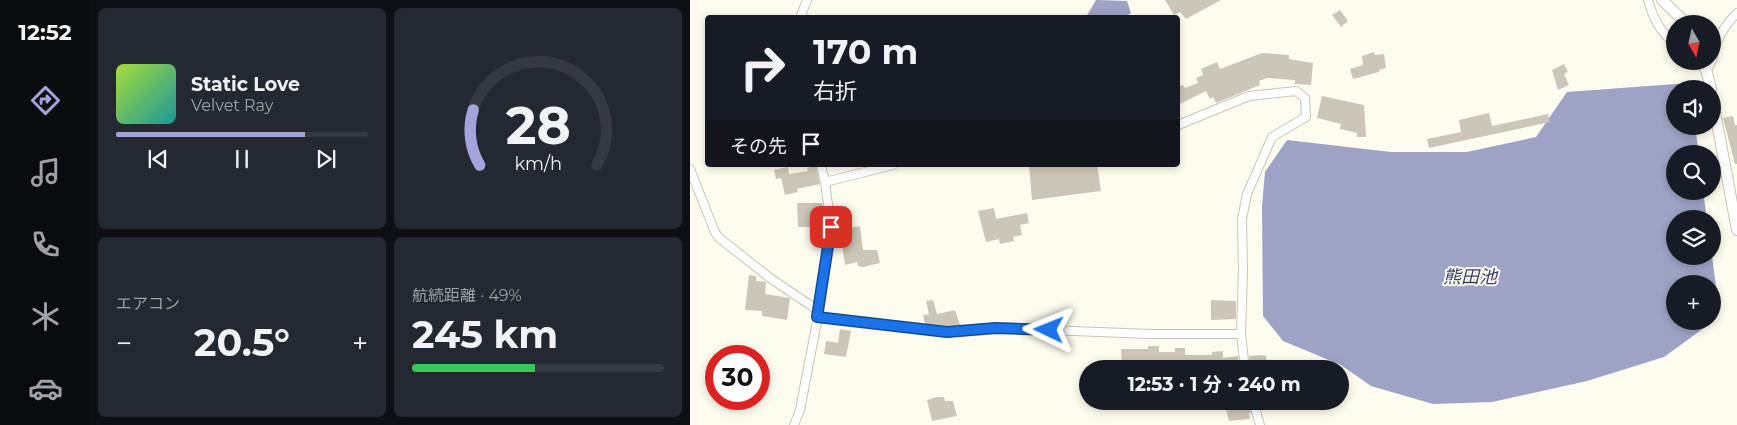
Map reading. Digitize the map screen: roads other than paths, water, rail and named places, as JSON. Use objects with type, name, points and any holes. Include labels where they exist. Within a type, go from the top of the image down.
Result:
[{"type":"street","points":[[801,15],[807,0]]},
{"type":"street","points":[[1648,0],[1655,21],[1666,37]]},
{"type":"street","points":[[1662,0],[1678,15]]},
{"type":"street","points":[[1721,34],[1724,27],[1737,13]]},
{"type":"street","points":[[1180,124],[1249,96],[1296,91],[1305,98],[1306,117],[1272,137],[1247,194],[1242,219],[1243,251],[1240,334],[1244,360]]},
{"type":"street","points":[[1719,135],[1737,230]]},
{"type":"street","points":[[794,425],[800,410],[818,314],[831,227],[821,167]]},
{"type":"street","points":[[825,182],[885,167]]},
{"type":"street","points":[[690,169],[718,237],[818,314],[947,332],[996,328],[1150,334],[1240,334]]},
{"type":"street","points":[[1256,410],[1260,425]]},
{"type":"water","points":[[1096,0],[1127,1],[1131,13],[1128,15],[1087,15]]},
{"type":"water","name":"熊田池","points":[[1666,85],[1666,135],[1696,135],[1698,145],[1666,145],[1666,200],[1704,200],[1706,210],[1666,210],[1666,265],[1713,265],[1714,275],[1666,275],[1666,330],[1701,330],[1664,357],[1587,381],[1492,402],[1433,404],[1371,386],[1349,371],[1349,360],[1329,360],[1283,341],[1263,316],[1262,206],[1265,172],[1287,140],[1391,152],[1467,152],[1536,137],[1567,92]]}]
